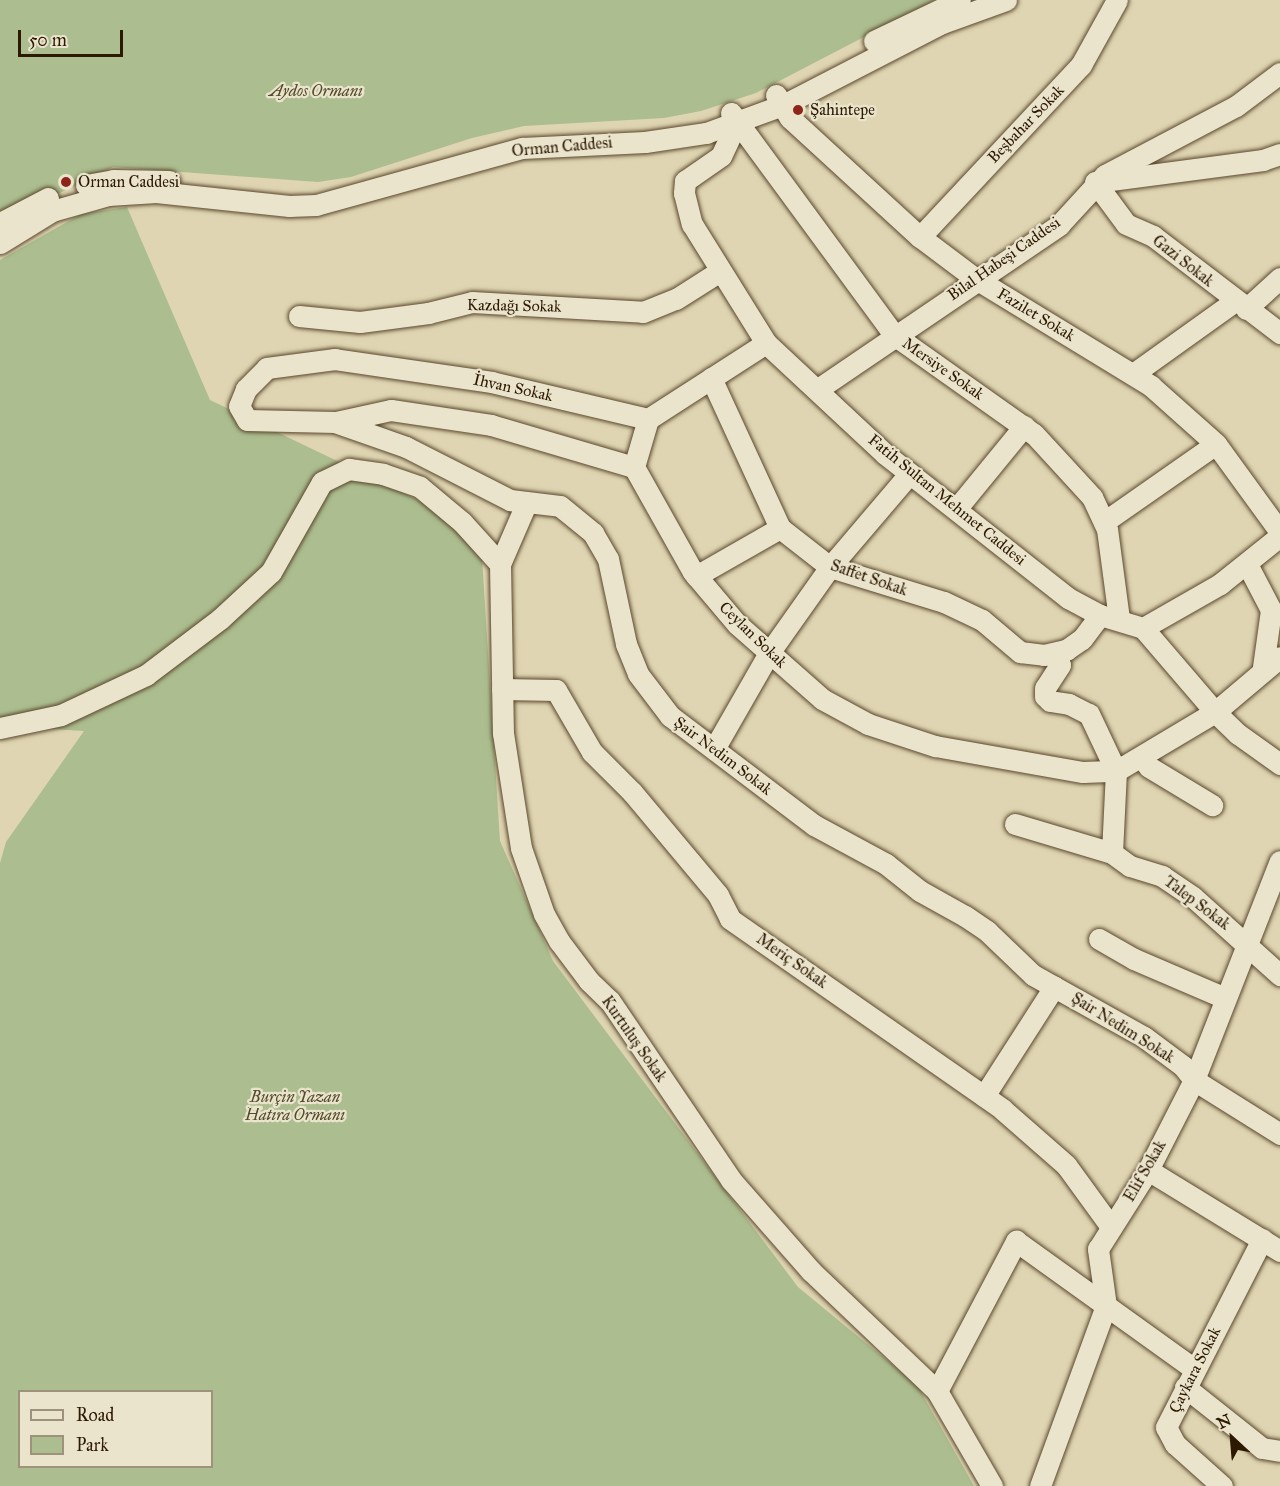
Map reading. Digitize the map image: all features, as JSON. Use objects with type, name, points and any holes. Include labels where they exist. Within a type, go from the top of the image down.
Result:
[{"type":"street","name":"Orman Caddesi","points":[[779,99],[899,27],[960,0]]},
{"type":"street","name":"Orman Caddesi","points":[[0,243],[52,211],[108,195],[156,192],[289,206],[316,205],[522,148],[645,142],[706,133],[734,118],[913,37],[1006,0]]},
{"type":"street","name":"Beşbahar Sokak","points":[[920,237],[1081,65],[1117,0]]},
{"type":"street","name":"Bilal Habeşi Caddesi","points":[[818,389],[976,279],[1059,225],[1095,182],[1236,106],[1280,73]]},
{"type":"street","name":"Fazilet Sokak","points":[[779,99],[790,118],[920,237],[976,279],[1133,374],[1216,444],[1280,534]]},
{"type":"street","name":"Orman Caddesi","points":[[0,223],[67,190],[113,180],[141,178],[305,193],[355,183],[521,136],[662,129],[734,118]]},
{"type":"street","name":"Fatih Sultan Mehmet Caddesi","points":[[734,118],[721,156],[685,181],[692,224],[766,344],[910,473],[1068,598],[1110,617],[1143,628],[1215,712],[1238,734],[1280,764]]},
{"type":"street","name":"Mersiye Sokak","points":[[734,118],[894,335],[1024,426],[1092,497],[1104,522],[1110,617]]},
{"type":"street","points":[[1095,182],[1263,160],[1280,154]]},
{"type":"street","name":"Gazi Sokak","points":[[1095,182],[1126,225],[1153,236],[1240,305],[1280,333]]},
{"type":"street","name":"Kazdağı Sokak","points":[[299,316],[360,322],[428,313],[472,302],[643,312],[676,299],[720,271]]},
{"type":"street","points":[[1133,374],[1280,278]]},
{"type":"street","points":[[335,422],[391,410],[413,413],[490,425],[634,467],[648,419],[766,344]]},
{"type":"street","name":"İhvan Sokak","points":[[246,389],[267,368],[334,359],[492,382],[648,419]]},
{"type":"street","name":"Saffet Sokak","points":[[711,378],[780,528],[830,567],[944,602],[982,620],[1020,652],[1055,655]]},
{"type":"street","name":"Şair Nedim Sokak","points":[[246,389],[239,406],[247,420],[335,422],[406,447],[510,500],[526,504],[560,506],[593,533],[611,570],[626,644],[638,674],[670,716],[814,825],[886,864],[920,891],[987,931],[1033,975],[1144,1038],[1182,1066],[1194,1080],[1280,1133]]},
{"type":"street","points":[[957,508],[1024,426]]},
{"type":"street","points":[[1104,522],[1216,444]]},
{"type":"street","name":"Ceylan Sokak","points":[[634,467],[696,576],[737,624],[822,699],[898,736],[1083,772],[1116,771],[1142,758],[1215,712],[1272,662]]},
{"type":"street","points":[[0,728],[61,715],[147,675],[220,619],[270,572],[322,482],[349,469],[383,474],[420,487],[462,522],[500,564]]},
{"type":"street","points":[[714,749],[770,653],[830,567],[910,473]]},
{"type":"street","name":"Kurtuluş Sokak","points":[[526,504],[500,564],[503,733],[521,848],[544,914],[559,941],[589,981],[610,1001],[758,1214],[811,1271],[937,1391],[992,1486]]},
{"type":"street","points":[[696,576],[780,528]]},
{"type":"street","points":[[1143,628],[1247,564],[1280,534]]},
{"type":"street","points":[[1247,564],[1271,610],[1272,662]]},
{"type":"street","points":[[1110,617],[1082,639],[1055,655],[1060,665],[1045,688],[1045,696],[1050,701],[1069,704],[1089,714],[1116,771],[1112,854]]},
{"type":"street","name":"Meriç Sokak","points":[[502,689],[556,690],[592,752],[632,792],[718,895],[730,919],[984,1096],[1066,1165],[1111,1227]]},
{"type":"street","points":[[1142,758],[1149,766],[1212,805]]},
{"type":"street","name":"Talep Sokak","points":[[1015,824],[1112,854],[1130,866],[1175,885],[1246,941],[1280,975]]},
{"type":"street","name":"Elif Sokak","points":[[1047,1483],[1106,1306],[1098,1249],[1148,1170],[1194,1080],[1246,941],[1277,872]]},
{"type":"street","points":[[1099,939],[1134,959],[1225,998]]},
{"type":"street","points":[[984,1096],[1054,987]]},
{"type":"street","points":[[1148,1170],[1280,1251]]},
{"type":"street","name":"Çaykara Sokak","points":[[1222,1486],[1175,1444],[1166,1427],[1189,1378],[1262,1239]]},
{"type":"street","points":[[937,1391],[1016,1240],[1106,1306],[1189,1378],[1262,1448],[1280,1450]]},
{"type":"green space","name":"Aydos Ormanı","points":[[0,0],[935,0],[756,93],[701,111],[664,118],[524,126],[472,138],[351,177],[318,182],[113,167],[0,222]]},
{"type":"green space","name":"Burçin Yazan Hatıra Ormanı","points":[[127,207],[210,400],[435,508],[482,558],[500,841],[553,961],[798,1287],[917,1385],[974,1486],[0,1486],[0,863],[6,842],[84,731],[0,726],[0,260],[81,214]]},
{"type":"place","name":"Şahintepe","points":[[798,110]]},
{"type":"place","name":"Orman Caddesi","points":[[66,182]]}]
